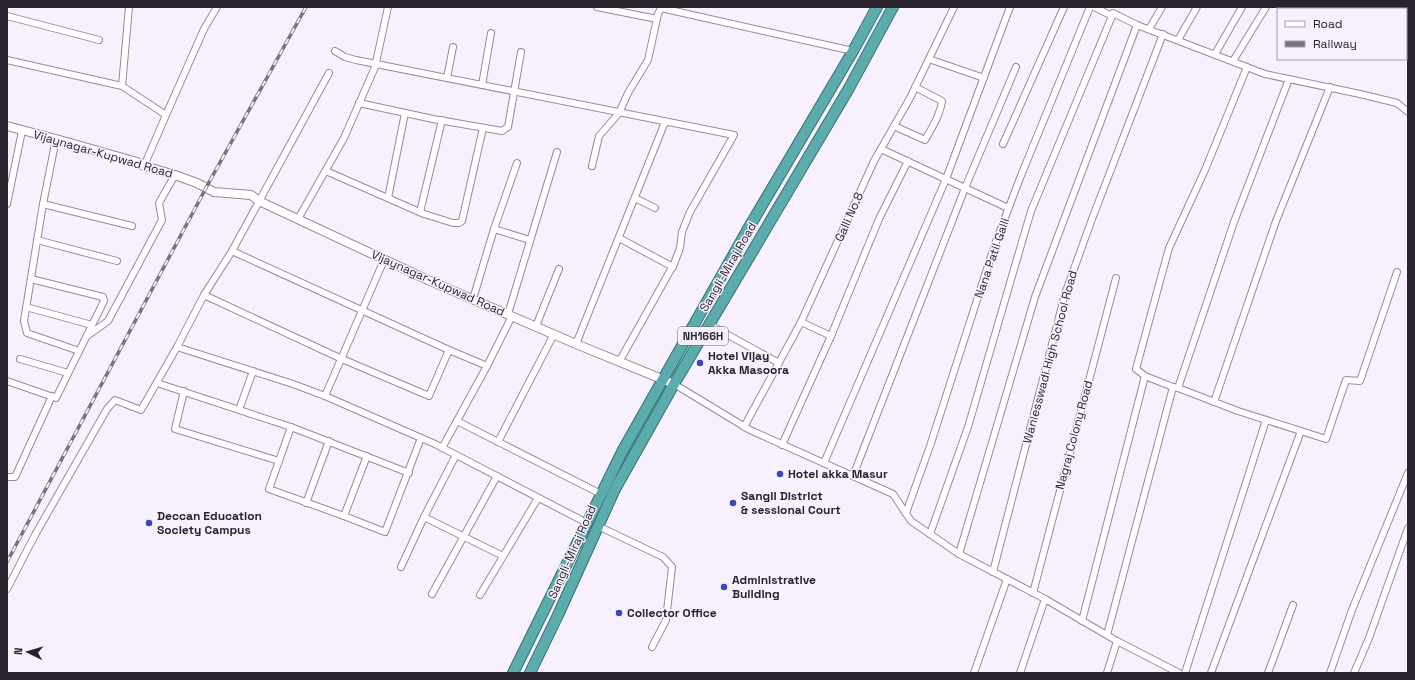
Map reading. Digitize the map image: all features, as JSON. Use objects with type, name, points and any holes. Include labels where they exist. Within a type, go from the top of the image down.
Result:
[{"type":"highway","name":"Sangli-Miraj Road","points":[[513,673],[624,450],[748,229],[853,51],[877,7]]},
{"type":"highway","name":"Sangli-Miraj Road","points":[[530,673],[615,489],[674,384],[848,90],[893,7]]},
{"type":"street","points":[[144,166],[204,29],[217,7]]},
{"type":"street","points":[[298,219],[344,138],[360,103],[376,64],[388,7]]},
{"type":"street","points":[[597,7],[657,19]]},
{"type":"street","name":"Galli No.8","points":[[744,427],[801,322],[874,161],[915,87],[954,7]]},
{"type":"street","points":[[824,464],[946,179],[1010,7]]},
{"type":"street","points":[[1003,144],[1064,7]]},
{"type":"street","name":"Nana Patil Galli","points":[[906,514],[933,439],[994,247],[1008,208],[1090,7]]},
{"type":"street","points":[[1094,7],[1265,74],[1330,87],[1397,103],[1408,112]]},
{"type":"street","points":[[930,534],[968,427],[1031,211],[1116,7]]},
{"type":"street","points":[[1149,29],[1162,7]]},
{"type":"street","points":[[1178,40],[1197,7]]},
{"type":"street","points":[[1216,54],[1242,7]]},
{"type":"street","points":[[1233,61],[1266,7]]},
{"type":"street","points":[[122,86],[126,8]]},
{"type":"street","points":[[592,166],[599,136],[620,113],[628,92],[648,60],[657,19],[661,8],[853,51]]},
{"type":"street","points":[[7,16],[99,40]]},
{"type":"street","points":[[959,554],[1035,297],[1137,25]]},
{"type":"street","points":[[482,85],[491,33]]},
{"type":"street","name":"Wanlesswadi High School Road","points":[[993,572],[1065,294],[1163,34]]},
{"type":"street","points":[[447,78],[453,47]]},
{"type":"street","points":[[336,51],[345,57],[376,64],[734,135],[690,212],[682,232],[680,248],[673,267],[619,362]]},
{"type":"street","points":[[360,103],[502,131],[508,127],[521,52]]},
{"type":"street","points":[[928,59],[984,78]]},
{"type":"street","points":[[7,60],[122,86],[166,115]]},
{"type":"street","points":[[853,476],[965,188],[1016,67]]},
{"type":"street","points":[[1247,67],[1205,170],[1169,248],[1136,370],[1145,376],[1214,402],[1326,439],[1346,380],[1360,381],[1397,272]]},
{"type":"street","points":[[7,589],[35,535],[107,409],[115,400],[141,410],[177,347],[204,295],[232,251],[260,201],[329,73]]},
{"type":"street","points":[[1107,635],[1176,387],[1234,222],[1289,79]]},
{"type":"street","points":[[894,126],[925,140],[932,128],[941,110],[942,101],[915,87]]},
{"type":"street","points":[[1214,402],[1276,221],[1330,87]]},
{"type":"street","points":[[388,198],[405,113]]},
{"type":"street","points":[[420,212],[442,120]]},
{"type":"street","points":[[576,344],[665,122]]},
{"type":"street","name":"Vijaynagar-Kupwad Road","points":[[7,126],[137,162],[144,166],[197,183],[214,192],[250,194],[260,201],[384,260],[576,344],[674,384]]},
{"type":"street","points":[[326,171],[420,212],[453,223],[459,223],[462,221],[483,128]]},
{"type":"street","points":[[7,204],[22,131]]},
{"type":"street","points":[[56,139],[43,204],[24,321],[27,333],[79,351]]},
{"type":"street","points":[[881,148],[1008,208]]},
{"type":"street","points":[[442,448],[487,366],[510,315],[530,240],[557,152]]},
{"type":"street","points":[[782,445],[831,336],[879,219],[908,161]]},
{"type":"street","points":[[473,299],[494,229],[517,163]]},
{"type":"street","points":[[86,337],[108,321],[162,220],[159,203],[175,175]]},
{"type":"street","points":[[635,198],[655,208]]},
{"type":"street","points":[[43,204],[132,226]]},
{"type":"street","points":[[494,229],[530,240]]},
{"type":"street","points":[[619,238],[673,267]]},
{"type":"street","points":[[37,240],[117,261]]},
{"type":"street","points":[[232,251],[448,350],[487,366]]},
{"type":"street","points":[[325,396],[384,260]]},
{"type":"street","points":[[536,326],[559,269]]},
{"type":"street","points":[[7,382],[56,398],[104,301],[103,297],[31,278]]},
{"type":"street","name":"Nagraj Colony Road","points":[[1033,592],[1116,278]]},
{"type":"street","points":[[204,295],[342,359],[429,396],[448,350]]},
{"type":"street","points":[[26,307],[92,325]]},
{"type":"street","points":[[801,322],[831,336]]},
{"type":"street","points":[[710,325],[779,363]]},
{"type":"street","points":[[498,442],[554,334]]},
{"type":"street","points":[[177,347],[293,384],[325,396],[442,448],[587,523]]},
{"type":"street","points":[[20,359],[68,373]]},
{"type":"street","points":[[239,410],[253,371]]},
{"type":"street","points":[[1082,620],[1145,376]]},
{"type":"street","points":[[157,383],[291,427],[409,473]]},
{"type":"street","points":[[674,384],[744,427],[893,494],[911,521],[959,554],[1033,592],[1117,641],[1179,673]]},
{"type":"street","points":[[184,391],[175,429],[279,461]]},
{"type":"street","points":[[7,477],[16,477],[52,396]]},
{"type":"street","points":[[1185,673],[1266,420]]},
{"type":"street","points":[[457,421],[601,494]]},
{"type":"street","points":[[291,427],[269,489],[385,532],[409,473],[421,438]]},
{"type":"street","points":[[1211,673],[1301,431]]},
{"type":"street","points":[[306,503],[329,441]]},
{"type":"street","points":[[401,567],[424,517],[456,455]]},
{"type":"street","points":[[344,516],[367,456]]},
{"type":"street","points":[[1330,673],[1352,610],[1408,473]]},
{"type":"street","points":[[432,594],[496,476]]},
{"type":"street","points":[[480,595],[538,498]]},
{"type":"street","points":[[424,517],[503,556]]},
{"type":"street","points":[[598,526],[663,557],[672,567],[666,620],[652,647]]},
{"type":"street","points":[[1354,673],[1369,638],[1408,528]]},
{"type":"street","points":[[974,673],[1007,579]]},
{"type":"street","points":[[1020,673],[1045,599]]},
{"type":"street","points":[[1268,673],[1293,605]]},
{"type":"street","points":[[1107,673],[1117,641]]},
{"type":"railway","points":[[7,562],[207,186],[306,7]]},
{"type":"place","name":"Hotel Vijay Akka Masoora","points":[[700,363]]},
{"type":"place","name":"Hotel akka Masur","points":[[780,474]]},
{"type":"place","name":"Sangli District & sessional Court","points":[[733,503]]},
{"type":"place","name":"Deccan Education Society Campus","points":[[149,523]]},
{"type":"place","name":"Administrative Building","points":[[724,587]]},
{"type":"place","name":"Collector Office","points":[[619,613]]}]
